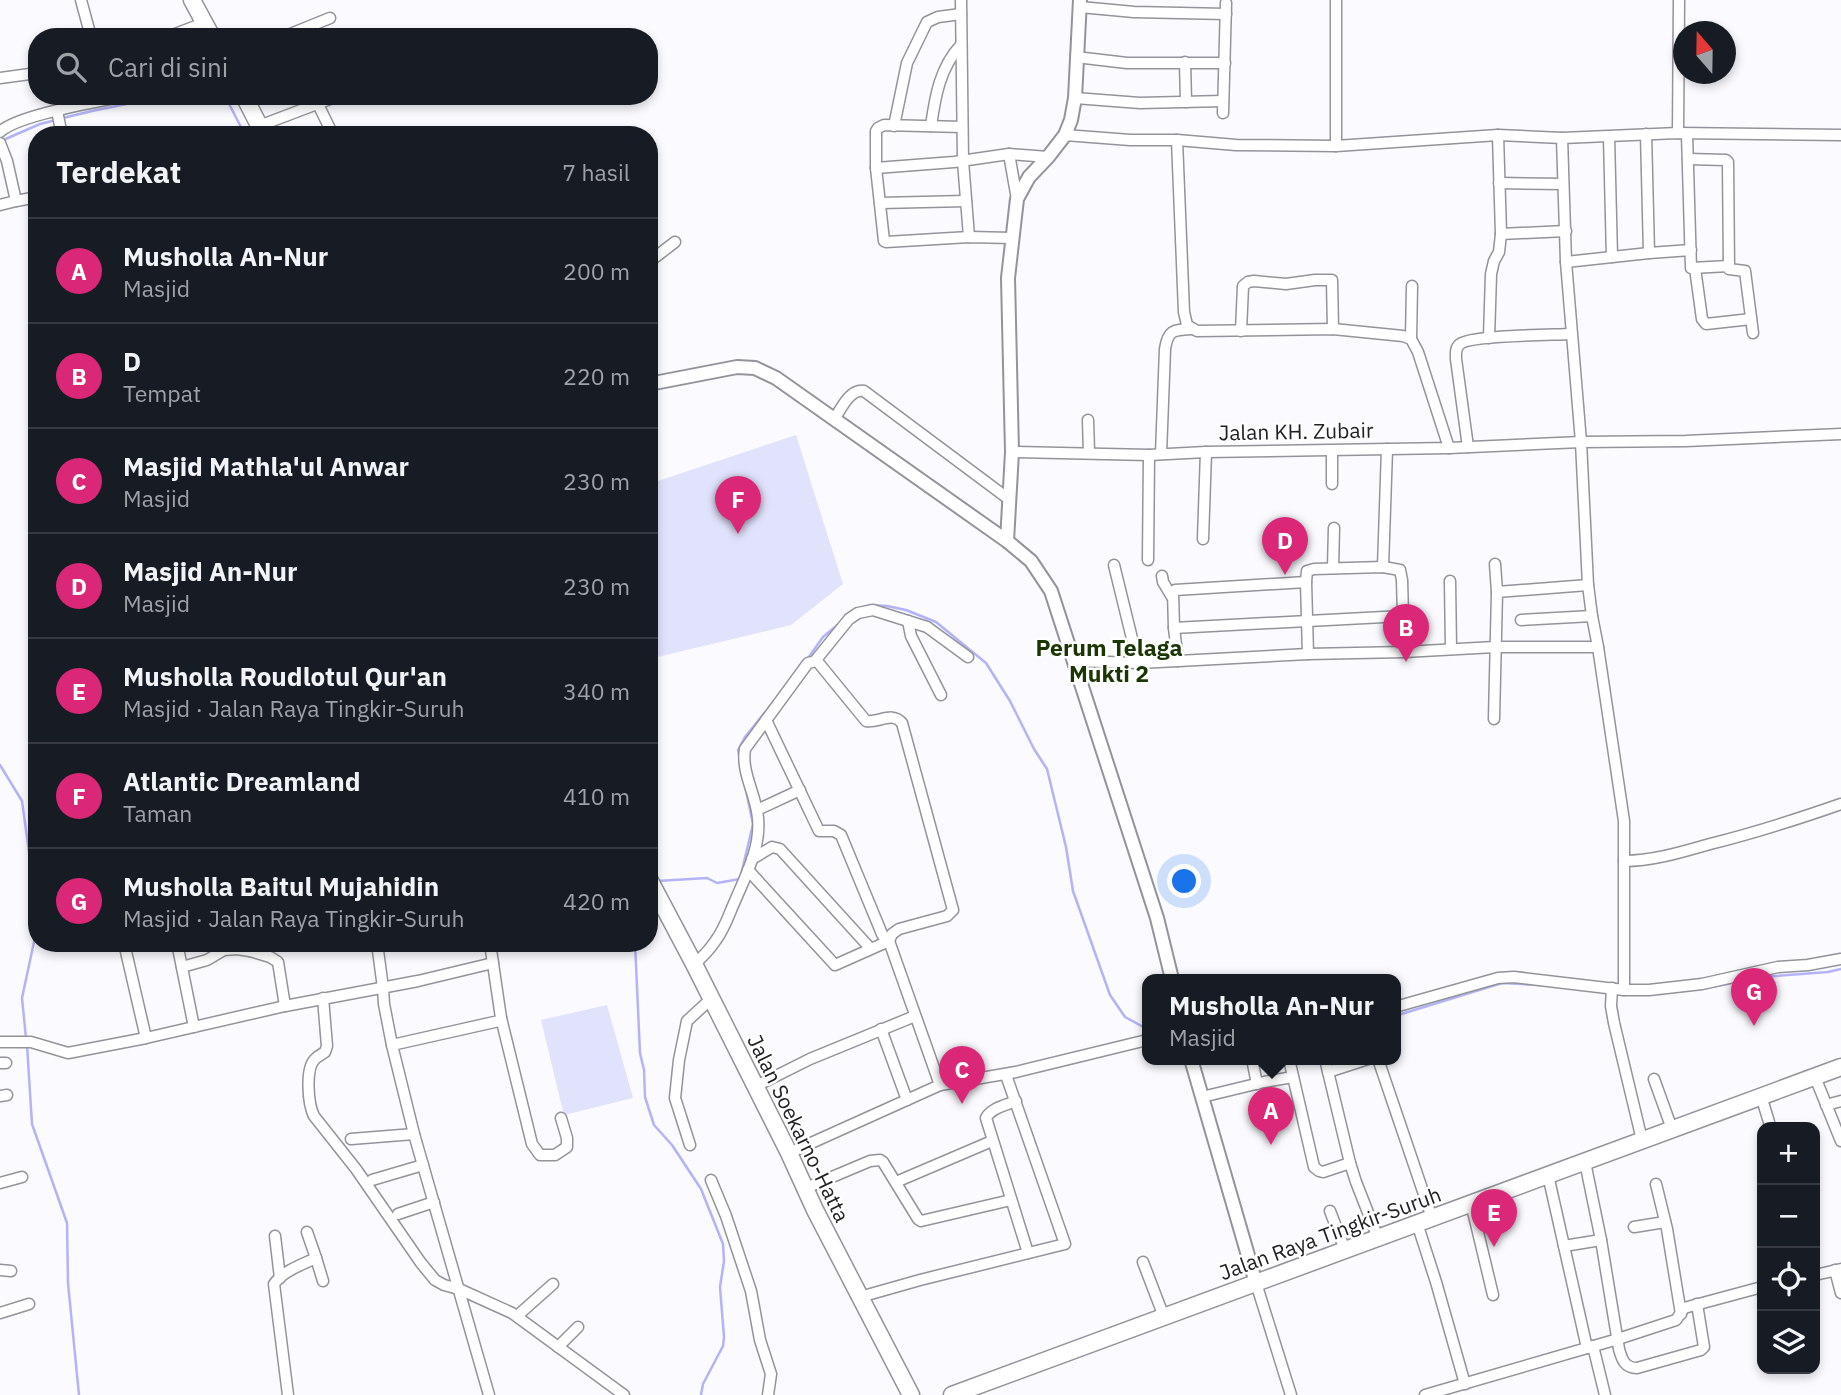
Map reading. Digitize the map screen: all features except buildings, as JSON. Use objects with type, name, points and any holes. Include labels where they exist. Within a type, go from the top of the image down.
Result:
[{"type":"main road","points":[[192,0],[207,28]]},
{"type":"main road","points":[[248,105],[259,126]]},
{"type":"main road","name":"Jalan Soekarno-Hatta","points":[[658,899],[712,998],[911,1395]]},
{"type":"main road","name":"Jalan Raya Tingkir-Suruh","points":[[952,1395],[1841,1067]]},
{"type":"street","points":[[81,0],[89,28]]},
{"type":"street","points":[[961,0],[963,161],[969,237]]},
{"type":"street","points":[[1336,0],[1336,146]]},
{"type":"street","points":[[1679,0],[1682,134],[1688,159],[1691,268],[1729,266]]},
{"type":"street","points":[[1223,113],[1226,2]]},
{"type":"street","points":[[1017,199],[1029,177],[1065,135],[1070,120],[1075,98],[1080,3],[1134,12],[1226,14]]},
{"type":"street","points":[[894,126],[907,63],[927,22],[938,17],[961,14]]},
{"type":"street","points":[[305,28],[330,18]]},
{"type":"street","points":[[931,126],[941,78],[954,52],[961,45]]},
{"type":"street","points":[[1076,57],[1127,63],[1226,63]]},
{"type":"street","points":[[1185,62],[1186,102]]},
{"type":"street","points":[[0,78],[28,74]]},
{"type":"street","points":[[1075,98],[1140,103],[1223,101]]},
{"type":"street","points":[[0,132],[7,125],[60,122],[102,105]]},
{"type":"street","points":[[268,126],[306,105]]},
{"type":"street","points":[[318,105],[328,126]]},
{"type":"street","points":[[962,127],[884,125],[878,128],[876,168],[882,234],[886,242],[969,237],[1012,238]]},
{"type":"street","points":[[1646,134],[1649,253]]},
{"type":"street","points":[[1065,135],[1236,145],[1336,146],[1498,135],[1562,138],[1646,134],[1841,135]]},
{"type":"street","points":[[1489,338],[1491,274],[1493,261],[1499,252],[1501,233],[1498,135]]},
{"type":"street","points":[[1609,137],[1612,257]]},
{"type":"street","points":[[1562,138],[1566,262],[1581,442],[1588,585],[1624,821],[1624,989]]},
{"type":"street","points":[[1177,140],[1184,312],[1191,329]]},
{"type":"street","points":[[2,147],[16,201]]},
{"type":"street","points":[[876,168],[963,161],[1009,153],[1048,157]]},
{"type":"street","points":[[1007,541],[1012,452],[1007,278],[1017,199],[1009,153]]},
{"type":"street","points":[[1688,159],[1728,162],[1729,266],[1730,271],[1745,272],[1753,333]]},
{"type":"street","points":[[1499,183],[1563,184]]},
{"type":"street","points":[[0,205],[28,199]]},
{"type":"street","points":[[880,204],[966,201]]},
{"type":"street","points":[[1501,233],[1566,231]]},
{"type":"street","points":[[658,255],[675,242]]},
{"type":"street","points":[[1566,262],[1690,250]]},
{"type":"street","points":[[1695,268],[1704,323],[1751,319]]},
{"type":"street","points":[[1241,331],[1243,286],[1248,282],[1286,284],[1315,279],[1332,280],[1333,329]]},
{"type":"street","points":[[1411,340],[1412,286]]},
{"type":"street","points":[[1161,454],[1167,338],[1171,332],[1191,329],[1333,329],[1403,336],[1411,340],[1419,352],[1449,448]]},
{"type":"street","points":[[1468,447],[1456,359],[1456,349],[1460,344],[1489,338],[1571,334]]},
{"type":"street","points":[[658,382],[737,367],[755,368],[776,378],[1007,541],[1031,561],[1051,591],[1153,905],[1170,974]]},
{"type":"street","points":[[835,418],[852,394],[863,390],[1010,500]]},
{"type":"street","points":[[1088,420],[1089,453]]},
{"type":"street","name":"Jalan KH. Zubair","points":[[1012,452],[1149,455],[1686,441],[1841,434]]},
{"type":"street","points":[[1383,567],[1387,449]]},
{"type":"street","points":[[1332,451],[1332,484]]},
{"type":"street","points":[[1203,539],[1206,452]]},
{"type":"street","points":[[1148,560],[1149,455]]},
{"type":"street","points":[[1333,568],[1334,528]]},
{"type":"street","points":[[1494,719],[1496,564]]},
{"type":"street","points":[[1114,565],[1138,663]]},
{"type":"street","points":[[1308,654],[1306,573],[1308,570],[1333,568],[1383,567],[1401,571],[1404,652]]},
{"type":"street","points":[[1162,576],[1172,597]]},
{"type":"street","points":[[1450,581],[1451,649]]},
{"type":"street","points":[[1178,661],[1173,591],[1306,582]]},
{"type":"street","points":[[1497,592],[1588,585]]},
{"type":"street","points":[[694,964],[722,932],[750,865],[758,830],[757,810],[744,765],[747,744],[808,663],[815,661],[849,619],[858,613],[873,610],[927,627],[968,657]]},
{"type":"street","points":[[1174,628],[1403,616]]},
{"type":"street","points":[[1521,620],[1591,616]]},
{"type":"street","points":[[908,621],[911,636],[941,695]]},
{"type":"street","points":[[1074,661],[1138,663],[1495,647],[1598,647]]},
{"type":"street","points":[[750,865],[835,965],[888,942],[892,934],[899,929],[947,916],[952,912],[953,907],[902,723],[894,717],[866,721],[815,661]]},
{"type":"street","points":[[766,720],[819,831],[834,831],[841,835],[882,934],[888,942],[940,1086]]},
{"type":"street","points":[[757,810],[800,790]]},
{"type":"street","points":[[1624,861],[1656,858],[1758,832],[1841,804]]},
{"type":"street","points":[[750,865],[772,847],[780,849],[870,948]]},
{"type":"street","points":[[126,952],[146,1038]]},
{"type":"street","points":[[179,952],[194,1027]]},
{"type":"street","points":[[182,967],[207,960],[221,952]]},
{"type":"street","points":[[260,952],[278,962],[285,1006]]},
{"type":"street","points":[[378,952],[392,1045],[414,1134],[489,1395]]},
{"type":"street","points":[[491,952],[500,1018],[532,1144],[540,1155],[555,1155],[565,1150],[568,1144],[561,1118]]},
{"type":"street","points":[[1401,1005],[1498,978],[1514,977],[1611,992],[1624,989],[1649,990],[1702,985],[1778,967],[1841,959]]},
{"type":"street","points":[[4,1042],[31,1042],[68,1053],[493,964]]},
{"type":"street","points":[[1611,992],[1614,1023],[1642,1140]]},
{"type":"street","points":[[690,1145],[675,1098],[679,1060],[687,1021],[712,998]]},
{"type":"street","points":[[323,999],[327,1046],[325,1052],[315,1059],[310,1072],[310,1107],[428,1272],[443,1285],[459,1289],[517,1316],[624,1395]]},
{"type":"street","points":[[756,1086],[810,1059],[915,1016]]},
{"type":"street","points":[[392,1045],[497,1022],[500,1018]]},
{"type":"street","points":[[881,1029],[907,1100]]},
{"type":"street","points":[[789,1153],[940,1086],[1006,1074],[1142,1041]]},
{"type":"street","points":[[1193,1065],[1291,1395]]},
{"type":"street","points":[[1253,1065],[1257,1084]]},
{"type":"street","points":[[1290,1065],[1312,1163],[1316,1170],[1323,1172],[1350,1163]]},
{"type":"street","points":[[1326,1065],[1350,1163],[1378,1238]]},
{"type":"street","points":[[1328,1072],[1350,1065]]},
{"type":"street","points":[[1380,1065],[1425,1221],[1436,1282],[1465,1384]]},
{"type":"street","points":[[860,1297],[1063,1245],[1066,1242],[1006,1074]]},
{"type":"street","points":[[1202,1097],[1293,1077]]},
{"type":"street","points":[[1815,1077],[1841,1141]]},
{"type":"street","points":[[1654,1079],[1672,1129]]},
{"type":"street","points":[[1761,1096],[1769,1122]]},
{"type":"street","points":[[1016,1101],[988,1114],[986,1118],[1028,1253]]},
{"type":"street","points":[[1826,1105],[1841,1101]]},
{"type":"street","points":[[351,1139],[414,1134]]},
{"type":"street","points":[[895,1182],[992,1140]]},
{"type":"street","points":[[806,1188],[875,1159],[883,1161],[918,1219],[922,1221],[1010,1200]]},
{"type":"street","points":[[1584,1161],[1623,1361],[1630,1368],[1637,1368],[1704,1347],[1697,1304]]},
{"type":"street","points":[[372,1180],[423,1165]]},
{"type":"street","points":[[1548,1175],[1590,1347],[1605,1395]]},
{"type":"street","points":[[0,1183],[22,1177]]},
{"type":"street","points":[[711,1180],[751,1291],[760,1340],[771,1374],[768,1395]]},
{"type":"street","points":[[1656,1184],[1681,1314]]},
{"type":"street","points":[[398,1214],[434,1202]]},
{"type":"street","points":[[1471,1203],[1493,1295]]},
{"type":"street","points":[[1330,1211],[1345,1250]]},
{"type":"street","points":[[1634,1227],[1665,1222]]},
{"type":"street","points":[[307,1232],[323,1281]]},
{"type":"street","points":[[275,1236],[280,1278]]},
{"type":"street","points":[[1564,1246],[1601,1240]]},
{"type":"street","points":[[288,1395],[274,1284],[294,1268],[316,1258]]},
{"type":"street","points":[[1143,1262],[1164,1317]]},
{"type":"street","points":[[1820,1274],[1838,1270],[1841,1293]]},
{"type":"street","points":[[517,1316],[553,1284]]},
{"type":"street","points":[[1425,1395],[1618,1339],[1676,1320],[1684,1308],[1757,1288]]},
{"type":"street","points":[[0,1313],[29,1304]]},
{"type":"street","points":[[558,1347],[578,1327]]},
{"type":"shaded area","points":[[796,435],[843,584],[791,625],[658,657],[658,481]]},
{"type":"shaded area","points":[[607,1005],[633,1098],[564,1115],[541,1020]]},
{"type":"waterway","points":[[63,118],[122,105]]},
{"type":"waterway","points":[[230,105],[240,126]]},
{"type":"waterway","points":[[35,126],[56,120]]},
{"type":"waterway","points":[[1,141],[28,129]]},
{"type":"waterway","points":[[857,609],[870,605],[887,606],[936,622],[986,663],[1047,769],[1066,847],[1073,891],[1110,995],[1125,1017],[1142,1026]]},
{"type":"waterway","points":[[806,661],[823,637],[841,622]]},
{"type":"waterway","points":[[740,760],[738,750],[745,737],[778,696]]},
{"type":"waterway","points":[[0,765],[22,801],[28,845]]},
{"type":"waterway","points":[[658,881],[707,878],[717,883],[740,879],[753,824],[744,781]]},
{"type":"waterway","points":[[26,1038],[22,998],[32,952]]},
{"type":"waterway","points":[[635,952],[645,1097],[654,1125],[672,1145],[701,1189],[723,1244],[724,1261],[720,1287],[723,1346],[703,1384],[701,1395]]},
{"type":"waterway","points":[[1675,992],[1762,977],[1841,969]]},
{"type":"waterway","points":[[1401,1014],[1502,983],[1539,985]]},
{"type":"waterway","points":[[27,1045],[32,1124],[67,1223],[68,1283],[79,1395]]},
{"type":"place","name":"Atlantic Dreamland","points":[[738,534]]},
{"type":"place","name":"Masjid An-Nur","points":[[1285,575]]},
{"type":"place","name":"D","points":[[1406,662]]},
{"type":"place","name":"Musholla Baitul Mujahidin","points":[[1754,1026]]},
{"type":"place","name":"Masjid Mathla'ul Anwar","points":[[962,1104]]},
{"type":"place","name":"Musholla An-Nur","points":[[1271,1145]]},
{"type":"place","name":"Musholla Roudlotul Qur'an","points":[[1494,1247]]},
{"type":"district","name":"Perum Telaga Mukti 2","points":[[1109,660]]}]
